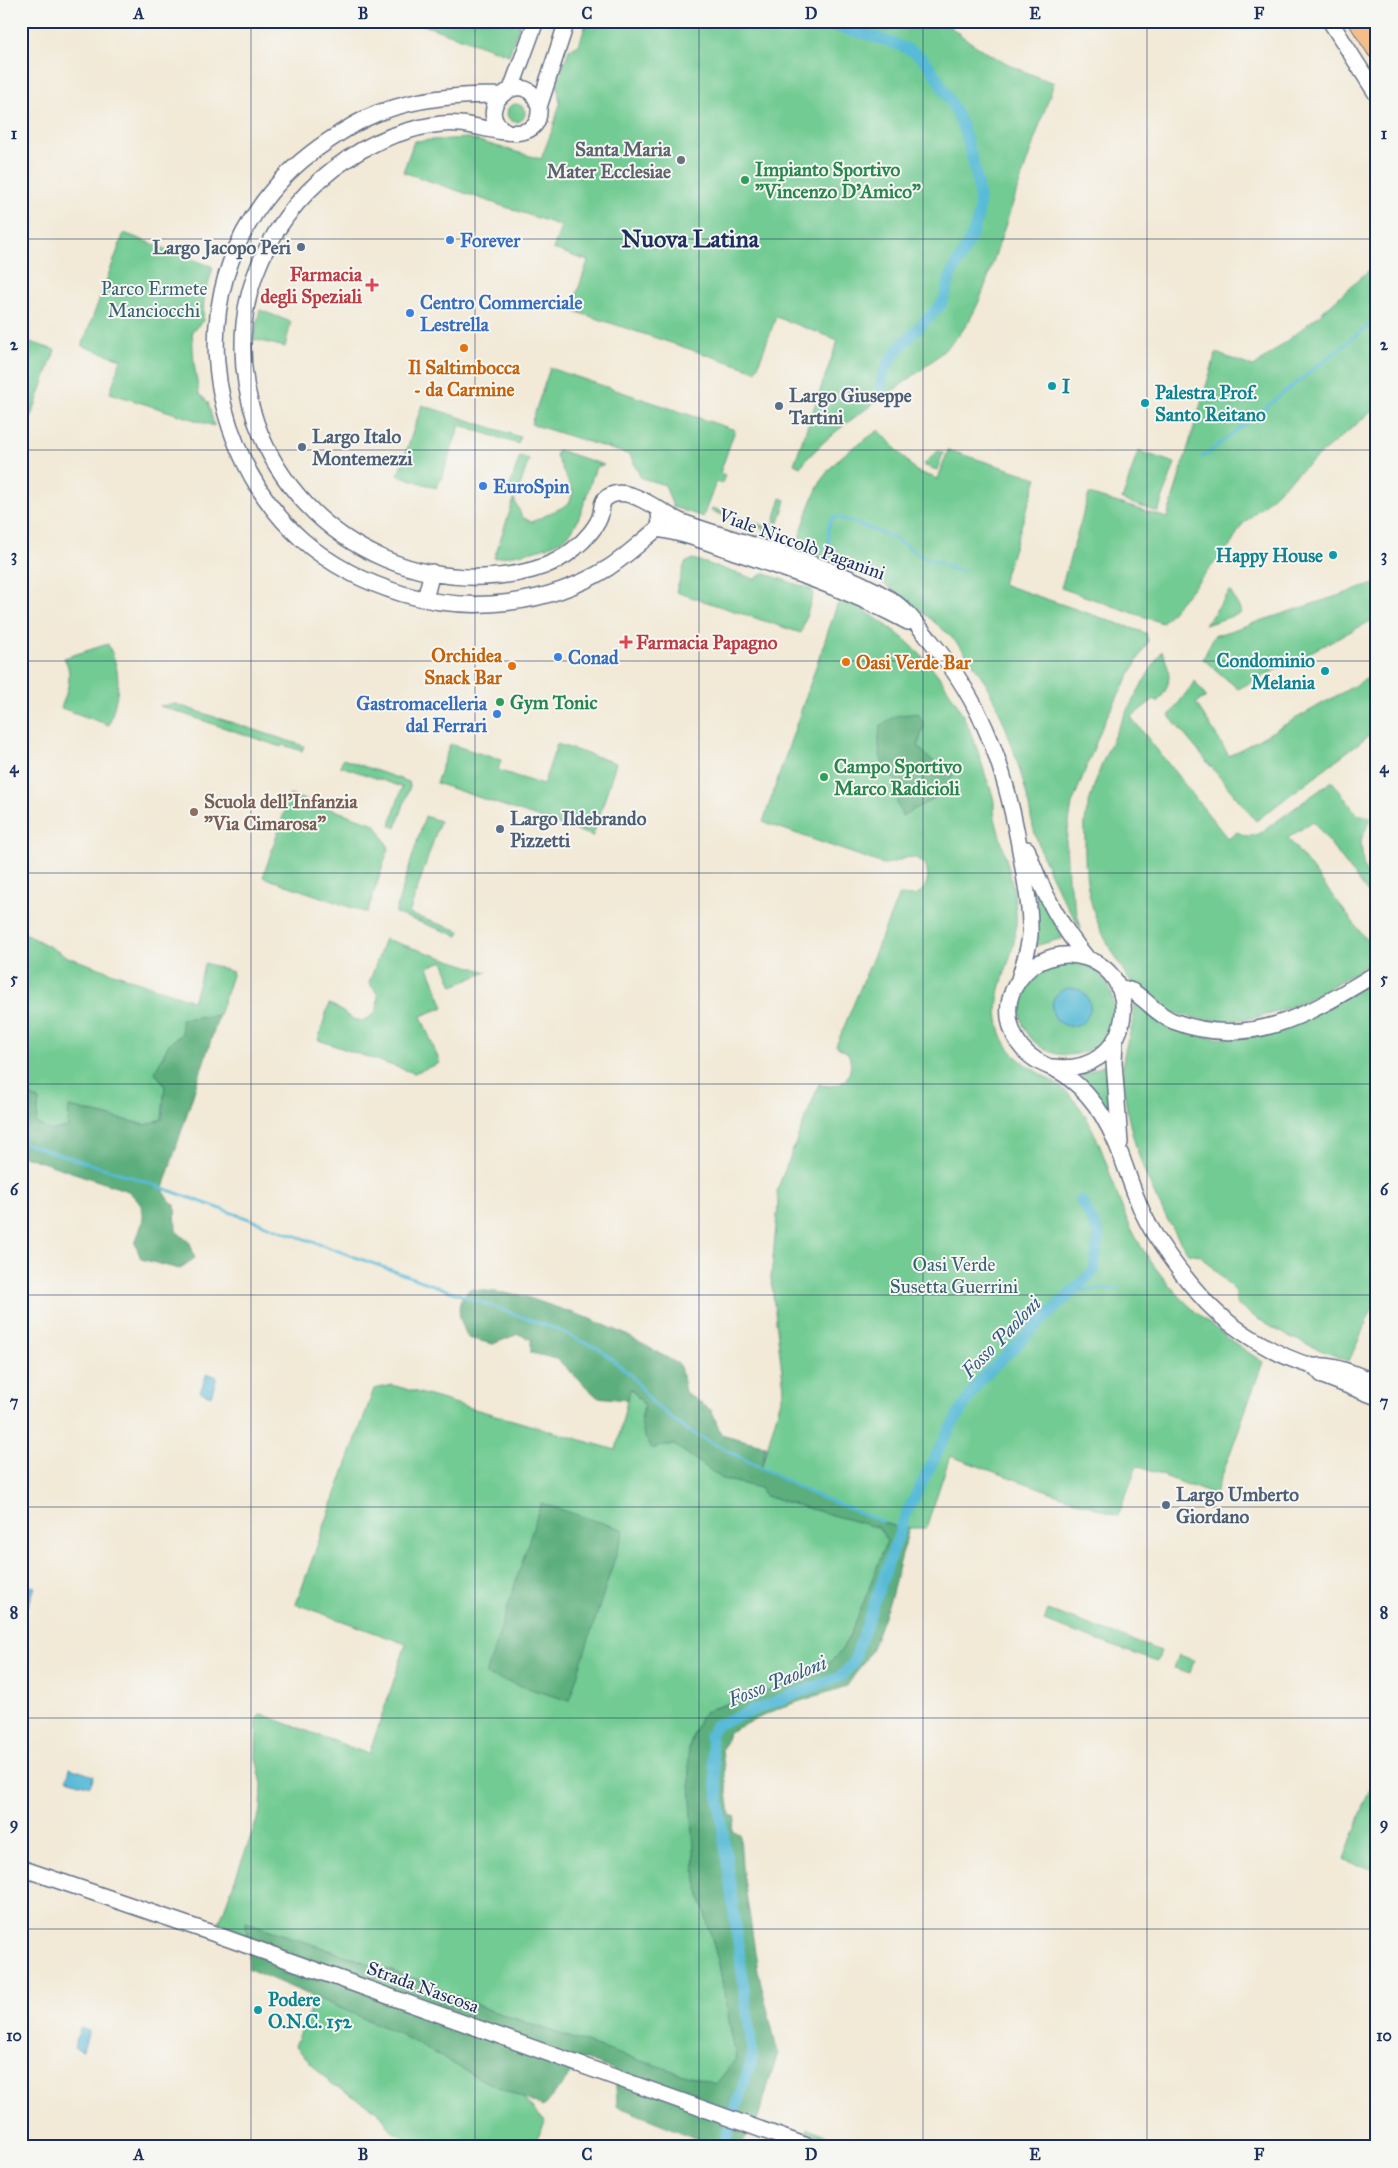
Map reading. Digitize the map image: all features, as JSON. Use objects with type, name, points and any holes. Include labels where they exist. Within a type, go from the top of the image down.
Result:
[{"type":"main road","points":[[1359,21],[1377,49]]},
{"type":"main road","points":[[1372,21],[1377,29]]},
{"type":"street","points":[[510,133],[501,128],[494,114],[495,104],[506,92],[536,21]]},
{"type":"street","name":"Viale Niccolò Paganini","points":[[567,21],[539,107],[538,118],[532,128],[521,133],[510,133],[466,124],[434,124],[394,135],[347,159],[325,176],[295,206],[273,240],[254,280],[247,302],[243,332],[244,360],[250,398],[255,421],[269,453],[287,483],[310,509],[342,535],[393,562],[432,572],[467,577],[494,576],[520,572],[550,563],[573,550],[583,540],[601,514],[604,500],[613,494],[627,494],[654,506],[659,511],[682,522],[846,577],[892,600],[948,662],[976,707],[1003,771],[1014,812],[1051,906],[1070,938],[1087,958]]},
{"type":"street","points":[[1330,21],[1377,95]]},
{"type":"street","points":[[539,107],[536,98],[529,92],[457,95],[414,102],[370,117],[332,138],[301,160],[278,182],[260,204],[240,241],[226,276],[216,318],[216,351],[220,386],[227,417],[242,458],[264,496],[290,530],[320,555],[347,573],[387,589],[425,599],[482,605],[514,602],[552,593],[581,582],[608,568],[657,530],[660,524],[659,511]]},
{"type":"street","points":[[332,138],[347,159]]},
{"type":"street","name":"Viale Niccolò Paganini","points":[[657,530],[690,537],[831,585],[870,602],[921,630]]},
{"type":"street","points":[[425,599],[432,572]]},
{"type":"street","name":"Viale Niccolò Paganini","points":[[1014,812],[1030,936],[1019,979]]},
{"type":"street","points":[[1053,1067],[1077,1068],[1099,1059],[1115,1041],[1122,1024],[1123,1005],[1118,987],[1106,970],[1087,958],[1068,954],[1050,957],[1032,965],[1019,979],[1011,996],[1008,1014],[1012,1032],[1022,1048],[1036,1060],[1053,1067],[1087,1094],[1102,1114],[1121,1150],[1139,1205],[1150,1226],[1162,1246],[1209,1304],[1259,1341],[1280,1353],[1314,1366],[1326,1366],[1377,1382]]},
{"type":"street","points":[[1118,987],[1132,991],[1171,1020],[1222,1033],[1244,1032],[1271,1027],[1306,1014],[1377,973]]},
{"type":"street","points":[[1115,1041],[1114,1062],[1121,1150]]},
{"type":"street","points":[[1314,1366],[1323,1376],[1377,1397]]},
{"type":"street","name":"Strada Nascosa","points":[[21,1868],[221,1936],[810,2147]]},
{"type":"green space","points":[[412,21],[521,21],[509,55]]},
{"type":"green space","points":[[587,21],[944,21],[969,41],[996,58],[1054,83],[983,291],[965,327],[939,355],[900,386],[837,431],[800,467],[794,464],[838,340],[776,317],[756,371],[571,310],[588,261],[553,249],[561,226],[403,172],[414,141],[468,138],[541,159],[560,103],[557,84],[569,50],[579,45]]},
{"type":"green space","points":[[512,104],[520,104],[525,109],[523,120],[512,122],[507,117],[507,109]]},
{"type":"green space","name":"Parco Ermete Manciocchi","points":[[124,233],[213,267],[204,300],[203,321],[192,331],[194,363],[199,394],[208,402],[214,426],[110,393],[121,359],[82,346]]},
{"type":"green space","points":[[1377,263],[1377,407],[1293,477],[1241,526],[1232,543],[1162,623],[1061,588],[1089,494],[1167,518],[1216,353],[1254,367],[1319,315]]},
{"type":"green space","points":[[260,310],[291,322],[285,347],[253,339]]},
{"type":"green space","points":[[21,339],[55,350],[21,446]]},
{"type":"green space","points":[[550,368],[735,430],[720,473],[725,475],[722,483],[716,482],[703,517],[673,507],[665,485],[641,478],[630,455],[531,424]]},
{"type":"green space","points":[[422,405],[520,437],[518,444],[460,425],[440,482],[438,482],[436,488],[398,475]]},
{"type":"green space","points":[[879,430],[916,471],[938,479],[948,450],[1037,478],[1002,584],[1146,633],[1148,641],[1104,722],[1072,804],[1066,842],[1068,879],[1081,928],[1056,886],[1041,852],[1033,828],[1027,795],[1013,747],[997,706],[976,667],[948,634],[904,598],[868,575],[818,557],[798,547],[797,544],[816,490],[828,471],[856,445]]},
{"type":"green space","points":[[558,450],[604,465],[596,467],[575,526],[565,538],[546,547],[494,558],[514,499],[522,517],[532,522],[569,504],[573,492],[556,456]]},
{"type":"green space","points":[[938,451],[943,453],[937,470],[923,465]]},
{"type":"green space","points":[[1138,451],[1175,463],[1158,512],[1122,500]]},
{"type":"green space","points":[[520,456],[529,459],[516,498],[507,495]]},
{"type":"green space","points":[[781,498],[786,500],[779,523],[774,521]]},
{"type":"green space","points":[[712,508],[770,528],[772,524],[778,526],[774,537],[767,539],[764,529],[711,511]]},
{"type":"green space","points":[[693,559],[755,579],[763,573],[811,589],[813,595],[801,633],[676,592],[685,563]]},
{"type":"green space","points":[[1377,583],[1377,618],[1238,689],[1203,659],[1214,636]]},
{"type":"green space","points":[[1230,591],[1242,613],[1205,625]]},
{"type":"green space","name":"Oasi Verde Susetta Guerrini","points":[[841,601],[853,604],[870,614],[905,640],[921,655],[949,691],[970,731],[978,752],[993,798],[995,819],[1015,901],[1016,928],[1014,942],[1002,980],[997,1005],[1001,1033],[1007,1045],[1024,1063],[1066,1092],[1085,1115],[1100,1146],[1130,1226],[1155,1268],[1170,1286],[1204,1319],[1263,1362],[1215,1495],[1137,1466],[1118,1516],[950,1456],[926,1528],[901,1528],[808,1492],[761,1469],[784,1389],[771,1278],[778,1206],[777,1190],[819,1084],[834,1086],[840,1084],[849,1075],[850,1061],[848,1053],[836,1046],[899,895],[915,896],[923,890],[927,882],[925,864],[914,858],[909,857],[883,864],[763,822],[837,605]]},
{"type":"green space","points":[[108,644],[118,675],[117,693],[109,725],[61,708],[69,677],[69,670],[64,658]]},
{"type":"green space","points":[[1162,651],[1169,671],[1166,690],[1157,702],[1154,699],[1131,717],[1228,839],[1237,832],[1246,836],[1259,834],[1332,781],[1357,814],[1371,817],[1361,840],[1363,864],[1372,890],[1368,893],[1313,821],[1288,838],[1373,948],[1377,946],[1377,959],[1334,985],[1291,1006],[1269,1014],[1246,1019],[1221,1021],[1184,1016],[1152,1003],[1138,991],[1127,977],[1102,934],[1093,908],[1086,869],[1086,815],[1099,771],[1117,730]]},
{"type":"green space","points":[[1377,673],[1377,729],[1256,821],[1169,716],[1195,681],[1206,697],[1196,703],[1229,756]]},
{"type":"green space","points":[[175,704],[304,746],[302,751],[283,745],[281,747],[160,706]]},
{"type":"green space","points":[[918,713],[924,725],[918,746],[929,758],[953,774],[948,791],[902,816],[897,803],[902,784],[888,773],[881,760],[879,744],[880,726],[895,716]]},
{"type":"green space","points":[[450,744],[501,760],[498,770],[543,785],[557,744],[616,763],[593,836],[436,783]]},
{"type":"green space","points":[[343,759],[409,782],[410,786],[396,828],[390,825],[402,787],[340,766]]},
{"type":"green space","points":[[290,795],[375,824],[389,848],[367,913],[263,877]]},
{"type":"green space","points":[[425,816],[440,821],[409,914],[460,931],[458,936],[395,913]]},
{"type":"green space","points":[[1035,882],[1063,938],[1035,946],[1037,918]]},
{"type":"green space","points":[[21,931],[68,957],[193,1001],[205,963],[233,972],[219,1015],[181,1019],[182,1034],[169,1044],[155,1072],[165,1086],[162,1119],[146,1125],[70,1107],[68,1127],[50,1131],[36,1123],[39,1101],[21,1088]]},
{"type":"green space","points":[[385,939],[487,972],[453,986],[443,961],[428,967],[444,1007],[421,1016],[440,1063],[414,1073],[318,1040],[329,1004],[358,1021],[370,1017],[377,1010],[378,995],[369,983]]},
{"type":"green space","points":[[1067,961],[1085,965],[1100,975],[1110,990],[1114,1008],[1110,1026],[1100,1041],[1085,1051],[1067,1055],[1049,1051],[1034,1041],[1024,1026],[1020,1008],[1024,990],[1034,975],[1049,965]]},
{"type":"green space","points":[[1377,979],[1377,1307],[1372,1309],[1349,1361],[1291,1337],[1250,1314],[1236,1304],[1236,1292],[1200,1255],[1188,1253],[1162,1210],[1142,1164],[1128,1115],[1123,1065],[1125,1050],[1132,1027],[1133,1005],[1136,1004],[1160,1022],[1180,1031],[1221,1038],[1245,1037],[1291,1024]]},
{"type":"green space","points":[[219,1015],[163,1188],[166,1197],[175,1205],[176,1231],[190,1243],[195,1258],[179,1269],[141,1259],[135,1243],[143,1221],[142,1209],[128,1191],[21,1155],[21,1088],[39,1101],[36,1123],[50,1131],[68,1127],[69,1107],[146,1125],[162,1119],[165,1086],[155,1072],[169,1044],[182,1034],[181,1019]]},
{"type":"green space","points":[[1105,1065],[1110,1116],[1081,1075]]},
{"type":"green space","points":[[470,1289],[520,1295],[588,1318],[623,1333],[680,1365],[685,1392],[712,1411],[721,1434],[766,1446],[761,1469],[811,1493],[890,1526],[909,1528],[891,1597],[871,1651],[847,1686],[782,1707],[729,1732],[722,1750],[730,1815],[736,1817],[732,1831],[740,1835],[742,1866],[758,1971],[778,2053],[757,2122],[740,2147],[699,2147],[698,2139],[617,2106],[615,2070],[584,2059],[543,2107],[481,2079],[398,2033],[249,1969],[246,1922],[415,1979],[489,2010],[619,2054],[716,2084],[736,2059],[719,1964],[696,1881],[688,1749],[700,1717],[711,1709],[795,1681],[811,1674],[837,1656],[857,1619],[887,1541],[879,1528],[765,1496],[760,1488],[723,1479],[674,1445],[665,1445],[652,1449],[642,1428],[644,1405],[631,1388],[627,1400],[597,1397],[557,1359],[531,1353],[531,1339],[518,1334],[493,1344],[468,1338],[460,1319],[459,1306],[464,1294]]},
{"type":"green space","points":[[392,1385],[616,1450],[630,1387],[644,1405],[640,1424],[665,1445],[674,1445],[686,1452],[723,1479],[760,1488],[765,1496],[879,1528],[887,1541],[857,1619],[837,1656],[811,1674],[759,1694],[711,1709],[700,1717],[688,1749],[696,1881],[719,1964],[736,2059],[716,2084],[619,2054],[489,2010],[415,1979],[246,1922],[247,1939],[222,1930],[219,1923],[261,1809],[262,1784],[256,1758],[257,1718],[261,1714],[369,1754],[406,1644],[296,1604],[374,1389]]},
{"type":"green space","points":[[541,1503],[624,1530],[569,1701],[486,1675]]},
{"type":"green space","points":[[1048,1610],[1161,1651],[1157,1662],[1044,1621]]},
{"type":"green space","points":[[1179,1655],[1194,1660],[1190,1673],[1174,1668]]},
{"type":"green space","points":[[1377,1769],[1377,1871],[1344,1860]]},
{"type":"green space","points":[[315,1997],[398,2033],[481,2079],[523,2098],[545,2123],[532,2147],[424,2147],[393,2132],[379,2112],[329,2082],[295,2046]]},
{"type":"green space","points":[[808,2128],[859,2147],[819,2147],[803,2141]]},
{"type":"water","points":[[1071,988],[1084,994],[1090,1007],[1084,1020],[1071,1026],[1058,1020],[1052,1007],[1058,994]]},
{"type":"water","points":[[207,1373],[217,1377],[211,1396],[200,1392]]},
{"type":"water","points":[[26,1585],[35,1587],[28,1606],[21,1604]]},
{"type":"water","points":[[70,1768],[94,1776],[90,1786],[67,1779]]},
{"type":"water","points":[[80,2028],[89,2031],[83,2051],[74,2048]]},
{"type":"waterway","name":"Fosso Paoloni","points":[[816,21],[889,42],[903,47],[923,59],[952,104],[964,131],[976,176],[979,211],[972,235],[951,275],[941,304],[901,346],[885,370],[881,383],[882,395]]},
{"type":"waterway","points":[[1202,458],[1377,319]]},
{"type":"waterway","points":[[829,545],[828,530],[832,518],[838,517],[892,537],[923,557],[962,572]]},
{"type":"waterway","points":[[21,1142],[129,1176],[556,1329],[599,1349],[630,1374],[653,1403],[685,1429],[808,1492],[882,1522]]},
{"type":"waterway","name":"Fosso Paoloni","points":[[723,2147],[753,2055],[710,1735],[716,1725],[841,1676],[853,1663],[906,1514],[949,1430],[980,1380],[1094,1271],[1099,1234],[1081,1200]]},
{"type":"waterway","points":[[1073,1291],[1118,1288]]},
{"type":"waterway","name":"Fosso Paoloni","points":[[896,1527],[901,1528]]},
{"type":"place","name":"Santa Maria Mater Ecclesiae","points":[[681,160]]},
{"type":"place","name":"Impianto Sportivo \"Vincenzo D'Amico\"","points":[[745,180]]},
{"type":"place","name":"Forever","points":[[450,240]]},
{"type":"place","name":"Largo Jacopo Peri","points":[[301,247]]},
{"type":"place","name":"Farmacia degli Speziali","points":[[372,285]]},
{"type":"place","name":"Centro Commerciale Lestrella","points":[[410,313]]},
{"type":"place","name":"Il Saltimbocca - da Carmine","points":[[464,348]]},
{"type":"place","name":"I","points":[[1052,386]]},
{"type":"place","name":"Palestra Prof. Santo Reitano","points":[[1145,403]]},
{"type":"place","name":"Largo Giuseppe Tartini","points":[[779,406]]},
{"type":"place","name":"Largo Italo Montemezzi","points":[[302,447]]},
{"type":"place","name":"EuroSpin","points":[[483,486]]},
{"type":"place","name":"Happy House","points":[[1333,555]]},
{"type":"place","name":"Farmacia Papagno","points":[[626,642]]},
{"type":"place","name":"Conad","points":[[558,657]]},
{"type":"place","name":"Oasi Verde Bar","points":[[846,662]]},
{"type":"place","name":"Orchidea Snack Bar","points":[[512,666]]},
{"type":"place","name":"Condominio Melania","points":[[1325,671]]},
{"type":"place","name":"Gym Tonic","points":[[500,702]]},
{"type":"place","name":"Gastromacelleria dal Ferrari","points":[[497,714]]},
{"type":"place","name":"Campo Sportivo Marco Radicioli","points":[[824,777]]},
{"type":"place","name":"Scuola dell'Infanzia \"Via Cimarosa\"","points":[[194,812]]},
{"type":"place","name":"Largo Ildebrando Pizzetti","points":[[500,829]]},
{"type":"place","name":"Largo Umberto Giordano","points":[[1166,1505]]},
{"type":"place","name":"Podere O.N.C. 152","points":[[258,2010]]},
{"type":"district","name":"Nuova Latina","points":[[690,239]]}]
